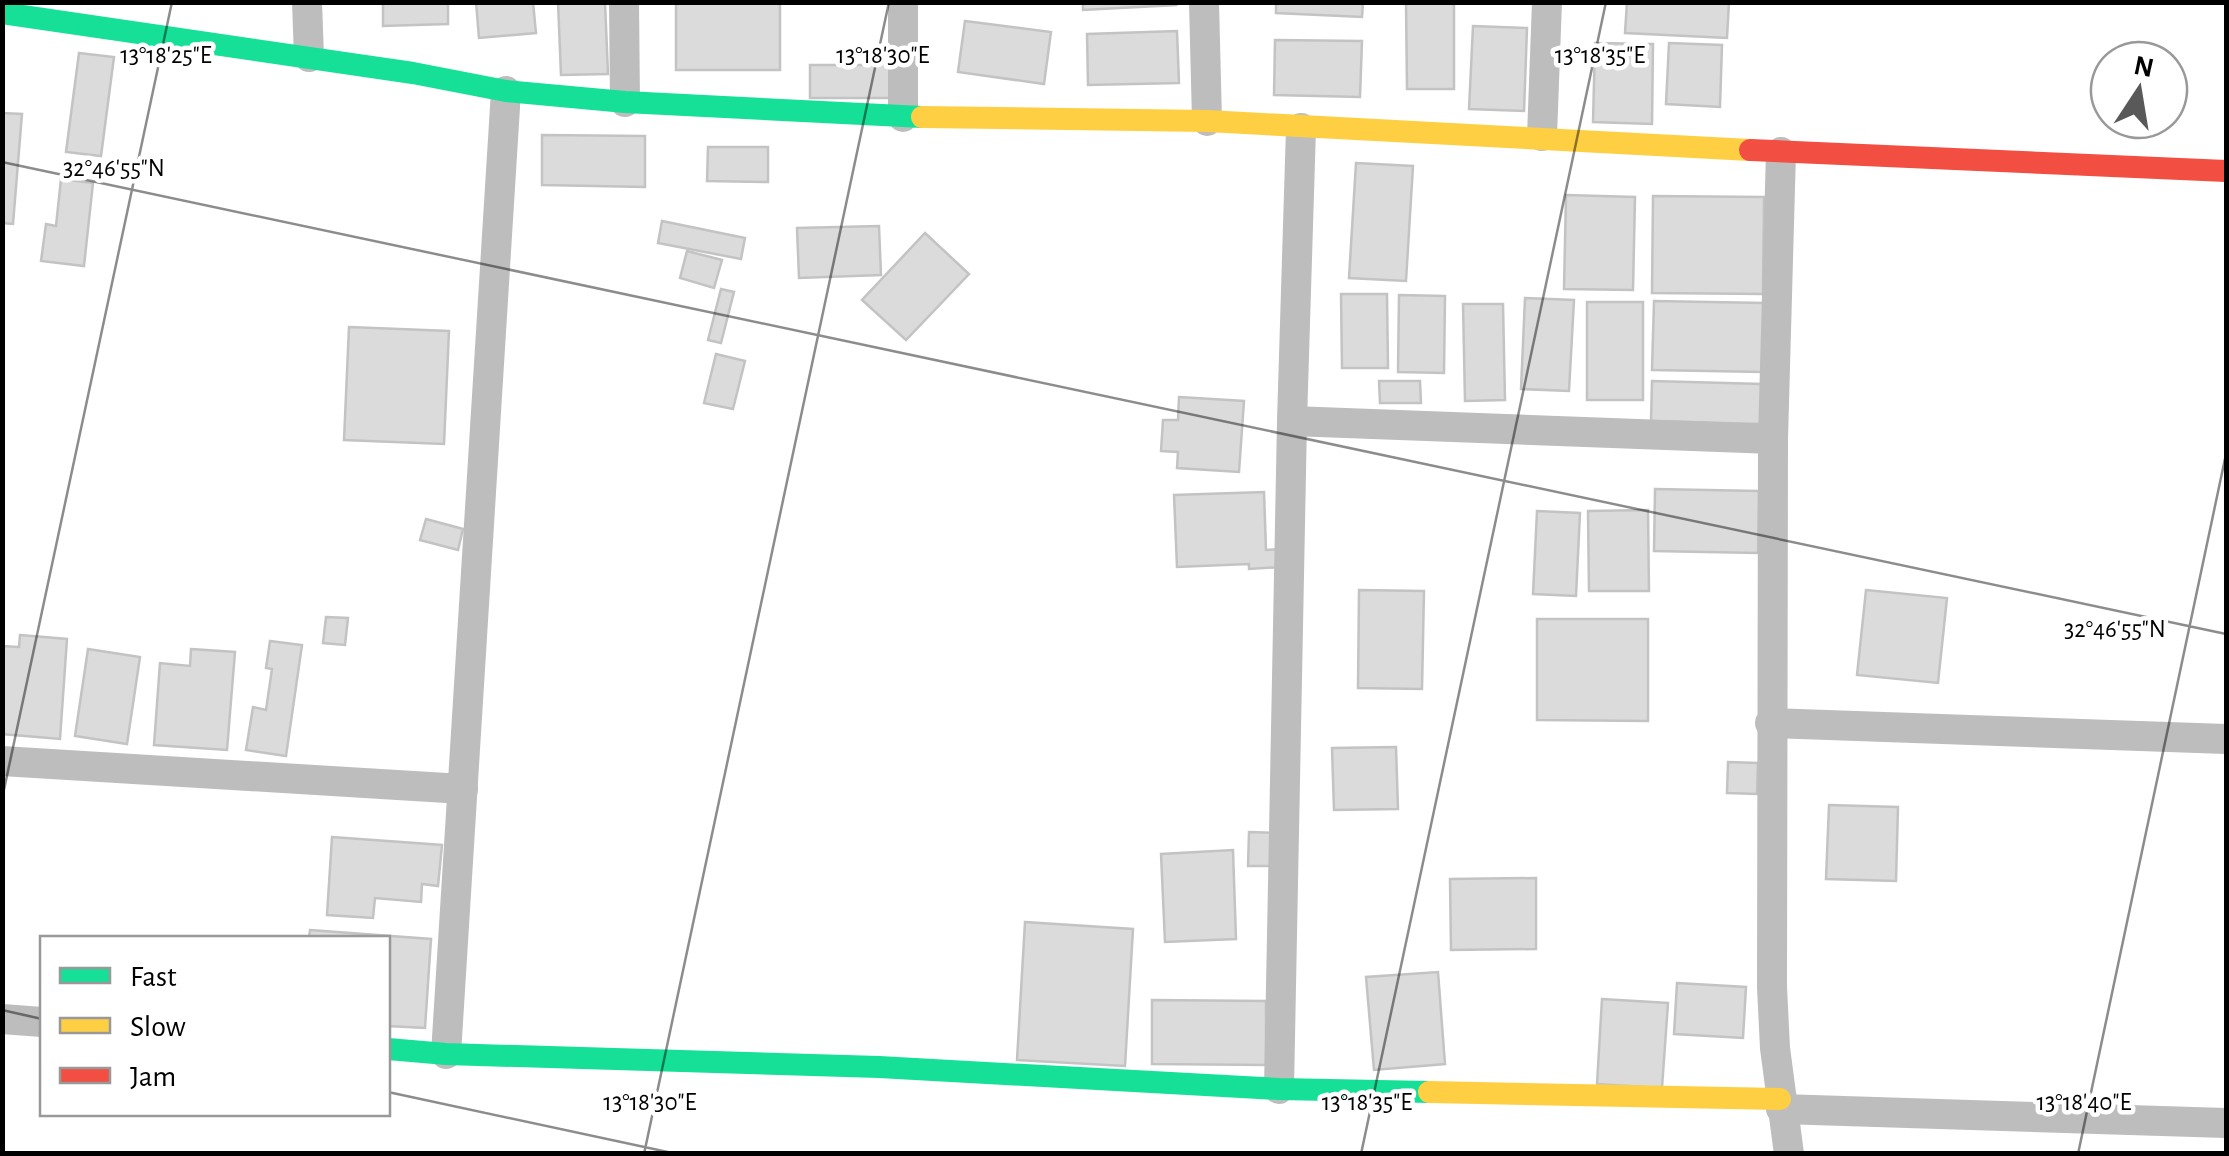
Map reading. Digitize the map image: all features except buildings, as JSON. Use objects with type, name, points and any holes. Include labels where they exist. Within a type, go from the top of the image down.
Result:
[{"type":"street","points":[[307,2],[309,57]]},
{"type":"street","points":[[624,2],[625,102]]},
{"type":"street","points":[[902,117],[903,2]]},
{"type":"street","points":[[1204,2],[1206,122]]},
{"type":"street","points":[[1542,136],[1547,2]]},
{"type":"street","points":[[2,13],[309,57],[506,91],[625,102],[902,117],[1206,122],[1542,136],[1781,152],[2226,171]]},
{"type":"street","points":[[446,1054],[506,91]]},
{"type":"street","points":[[1278,1089],[1301,128]]},
{"type":"street","points":[[1781,152],[1773,438],[1772,987],[1789,1154]]},
{"type":"street","points":[[1292,420],[1773,438]]},
{"type":"street","points":[[1770,723],[2226,739]]},
{"type":"street","points":[[2,761],[463,790]]},
{"type":"street","points":[[2,1018],[40,1022]]},
{"type":"street","points":[[390,1050],[879,1067],[1278,1089],[1781,1104],[2226,1123]]},
{"type":"traffic: fast","points":[[2,13],[413,73],[506,91],[625,102],[922,117]]},
{"type":"traffic: fast","points":[[390,1049],[879,1067],[1279,1089],[1429,1092]]},
{"type":"traffic: slow","points":[[922,117],[1207,121],[1750,150]]},
{"type":"traffic: slow","points":[[1429,1092],[1780,1099]]},
{"type":"traffic: jam","points":[[1750,150],[2226,171]]}]
